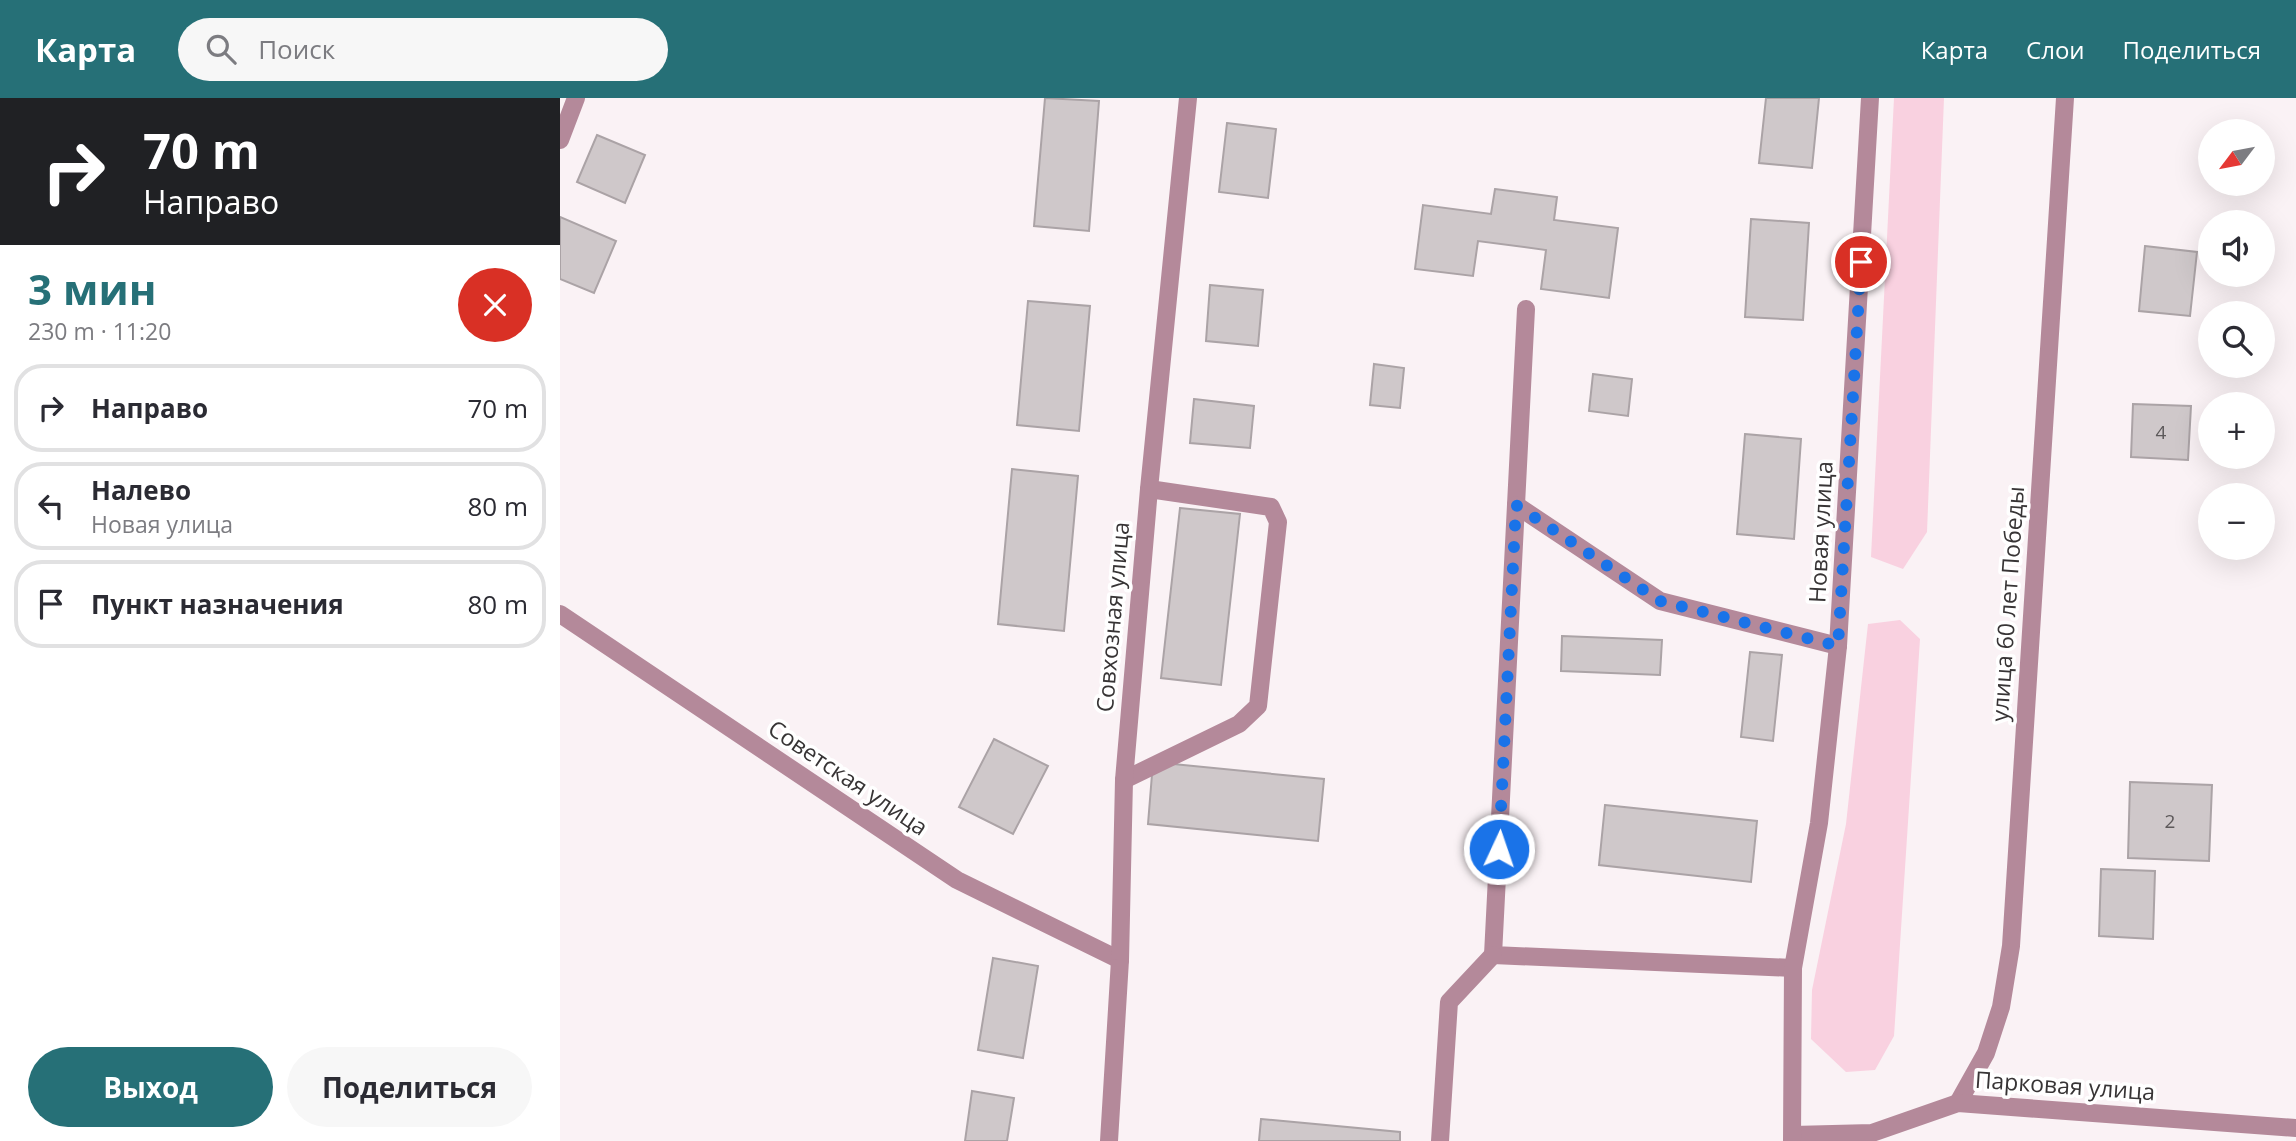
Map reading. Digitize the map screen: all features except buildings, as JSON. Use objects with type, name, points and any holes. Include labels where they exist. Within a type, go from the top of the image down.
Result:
[{"type":"street","points":[[560,140],[576,98]]},
{"type":"street","name":"Совхозная улица","points":[[1109,1141],[1121,960],[1124,780],[1149,489],[1188,98]]},
{"type":"street","name":"Новая улица","points":[[1794,1139],[1793,968],[1819,823],[1838,646],[1870,98]]},
{"type":"street","name":"улица 60 лет Победы","points":[[1958,1103],[1986,1053],[2001,1007],[2011,946],[2065,98]]},
{"type":"street","points":[[1440,1141],[1449,1002],[1493,955],[1527,309]]},
{"type":"street","points":[[1124,780],[1239,724],[1258,706],[1278,522],[1271,507],[1149,489]]},
{"type":"street","points":[[1516,505],[1660,601],[1838,646]]},
{"type":"street","name":"Советская улица","points":[[560,614],[957,880],[1121,960]]},
{"type":"street","points":[[1493,955],[1793,968]]},
{"type":"street","name":"Парковая улица","points":[[1794,1139],[1872,1133],[1958,1103],[2296,1128]]},
{"type":"shaded area","points":[[1894,98],[1944,98],[1927,532],[1903,569],[1871,557]]},
{"type":"shaded area","points":[[1900,620],[1920,639],[1894,1036],[1875,1070],[1846,1072],[1811,1039],[1812,990],[1846,824],[1868,624]]},
{"type":"route","points":[[1499,849],[1516,505],[1660,601],[1838,646],[1861,262]]}]
